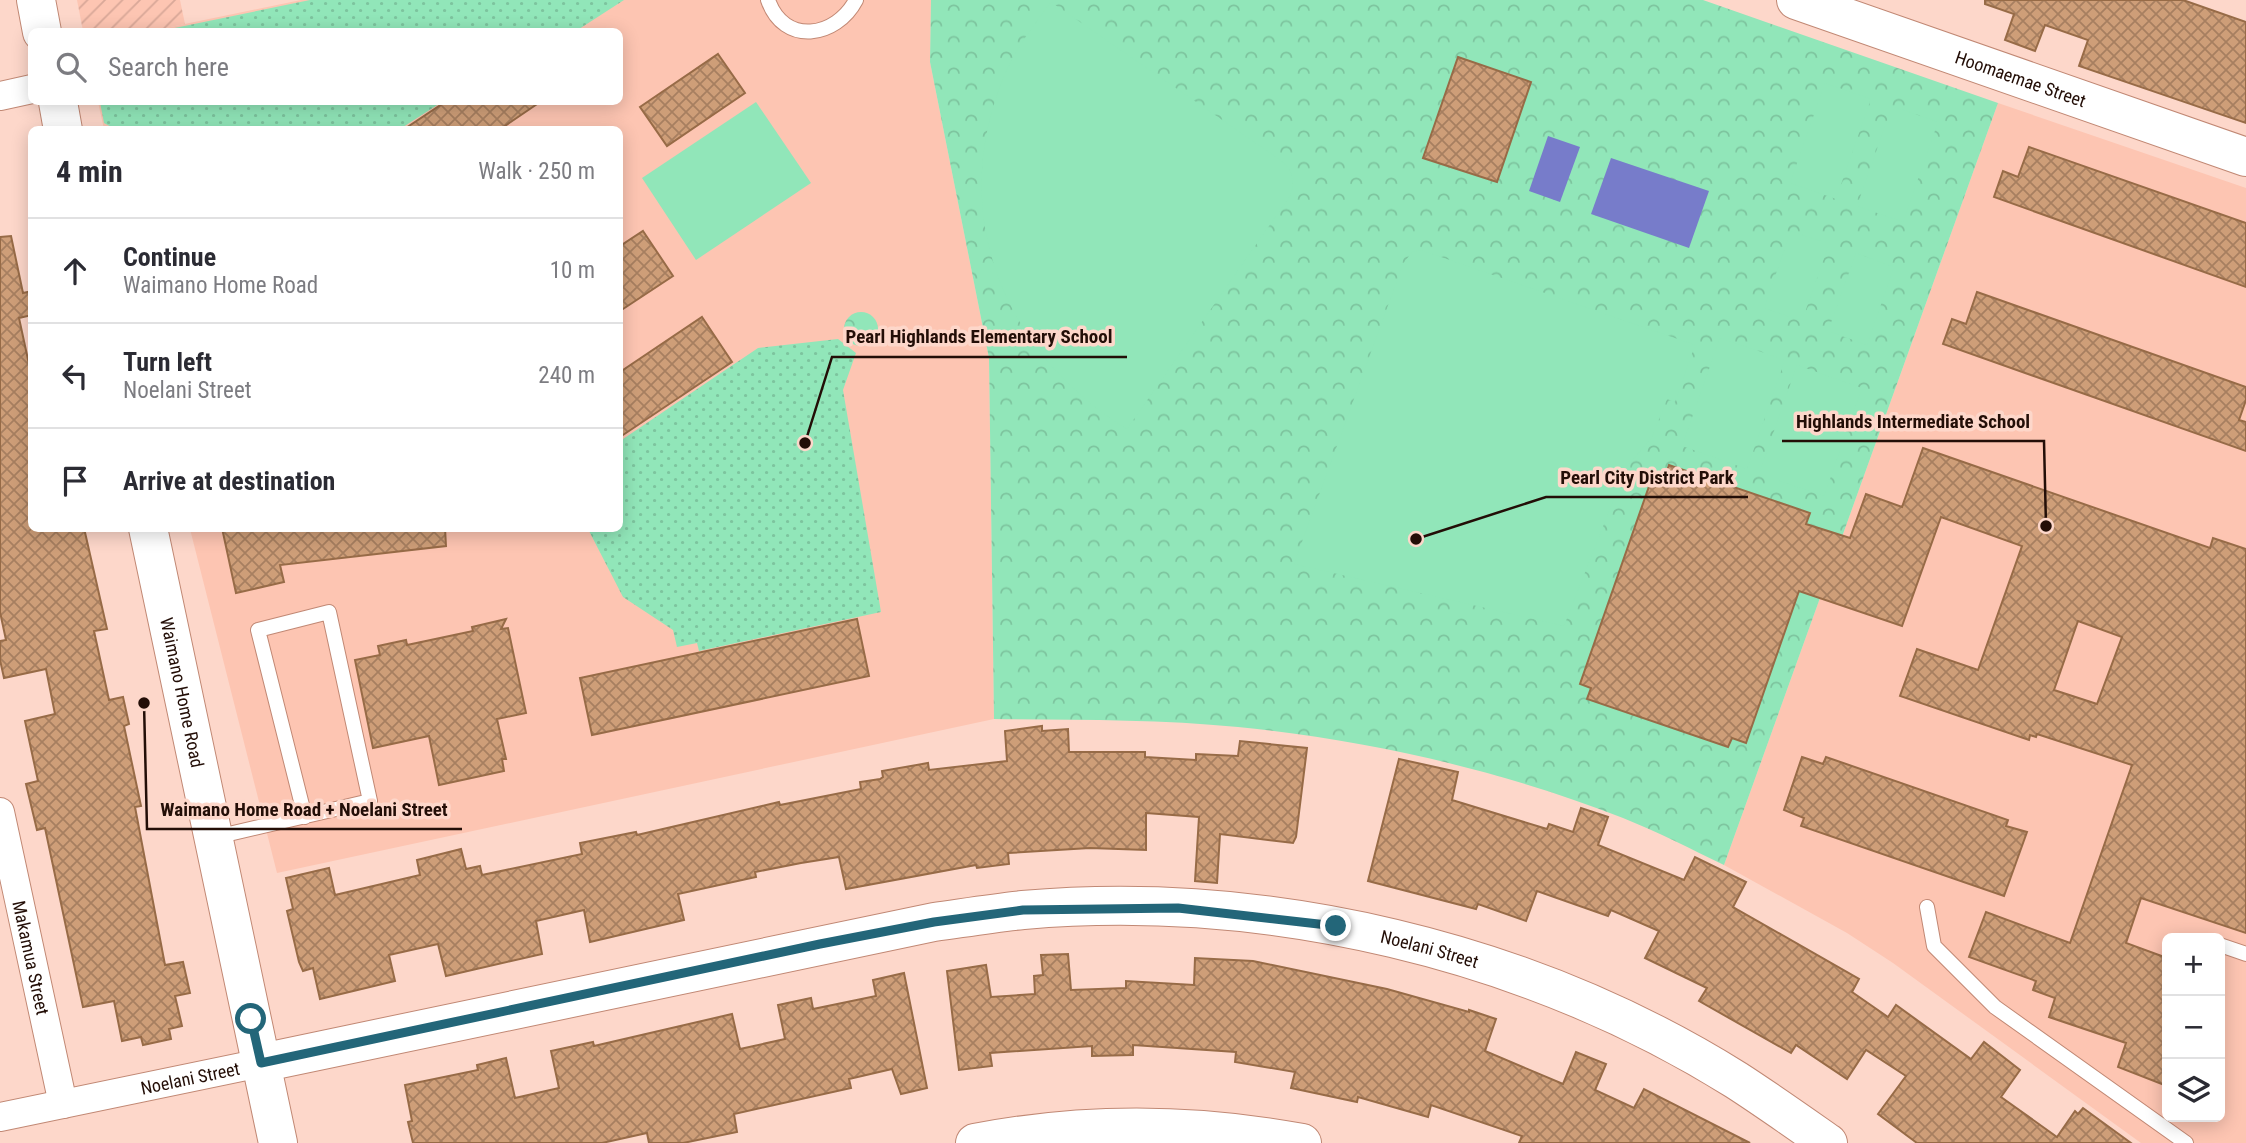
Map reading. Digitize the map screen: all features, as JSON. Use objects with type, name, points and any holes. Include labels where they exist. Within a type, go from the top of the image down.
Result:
[{"type":"street","points":[[36,0],[41,28]]},
{"type":"street","name":"Hoomaemae Street","points":[[1796,0],[2246,157]]},
{"type":"street","points":[[0,96],[28,90]]},
{"type":"street","points":[[59,105],[63,126]]},
{"type":"street","name":"Waimano Home Road","points":[[149,532],[278,1143]]},
{"type":"street","name":"Makamua Street","points":[[0,813],[63,1104]]},
{"type":"street","name":"Noelani Street","points":[[0,1118],[934,922],[1023,910],[1178,908],[1336,926],[1418,945],[1520,977],[1577,999],[1682,1049],[1736,1080],[1828,1143]]},
{"type":"street","points":[[975,1143],[1107,1128],[1162,1126],[1302,1143]]},
{"type":"lane","points":[[768,0],[780,20],[793,28],[808,32],[838,24],[856,0]]},
{"type":"lane","points":[[213,838],[305,817],[370,801],[329,612],[258,630],[305,817]]},
{"type":"lane","points":[[1927,907],[1934,946],[1996,1007],[2186,1143]]},
{"type":"lane","points":[[2225,947],[2246,954]]},
{"type":"shaded area","points":[[77,0],[180,0],[185,24],[166,28],[82,28]]},
{"type":"shaded area","points":[[301,0],[931,0],[930,62],[989,358],[994,719],[277,873],[191,532],[623,532],[623,126],[103,126],[99,105],[623,105],[623,28],[166,28]]},
{"type":"shaded area","points":[[1998,103],[2246,188],[2246,1143],[2141,1143],[1893,963],[1847,933],[1724,865]]},
{"type":"green space","points":[[310,0],[624,0],[581,28],[175,28]]},
{"type":"green space","points":[[931,0],[1703,0],[1998,103],[1724,865],[1636,823],[1577,801],[1434,759],[1385,749],[1287,733],[1208,724],[994,719],[989,358],[930,62]]},
{"type":"green space","points":[[1051,2],[1279,159],[1290,171],[1293,180],[1290,196],[1127,429],[1084,397],[1047,361],[1018,319],[997,275],[985,227],[982,177],[988,126],[1009,64]]},
{"type":"green space","points":[[1825,83],[1871,99],[1836,199],[1790,183]]},
{"type":"green space","points":[[756,102],[811,183],[696,260],[642,178]]},
{"type":"green space","points":[[101,105],[437,105],[405,126],[110,126],[104,123]]},
{"type":"green space","points":[[1892,106],[1938,122],[1903,222],[1857,206]]},
{"type":"green space","points":[[1791,231],[1829,244],[1802,321],[1764,308]]},
{"type":"green space","points":[[1421,250],[1695,345],[1675,402],[1667,399],[1652,437],[1626,468],[1564,626],[1294,564],[1403,264],[1412,252]]},
{"type":"green space","points":[[1856,253],[1894,267],[1867,345],[1828,331]]},
{"type":"green space","points":[[861,312],[873,317],[878,329],[873,341],[861,346],[849,341],[844,329],[849,317]]},
{"type":"green space","points":[[1720,338],[1785,360],[1747,469],[1682,446]]},
{"type":"green space","points":[[838,339],[856,353],[843,390],[881,612],[699,651],[697,643],[677,647],[673,630],[623,597],[590,532],[623,532],[623,439],[758,348]]},
{"type":"green space","points":[[1797,365],[1862,388],[1824,496],[1759,474]]},
{"type":"water","points":[[1548,136],[1580,147],[1560,202],[1529,191]]},
{"type":"water","points":[[1611,158],[1709,191],[1689,248],[1591,214]]},
{"type":"building","points":[[1985,0],[2183,0],[2246,22],[2246,123],[2079,66],[2088,40],[2045,25],[2035,51],[2005,40],[2014,14],[1985,4]]},
{"type":"building","points":[[718,54],[745,93],[667,146],[640,107]]},
{"type":"building","points":[[1458,57],[1531,82],[1497,182],[1423,158]]},
{"type":"building","points":[[440,105],[536,105],[505,126],[409,126]]},
{"type":"building","points":[[2029,147],[2246,223],[2246,287],[1994,197],[2003,171],[2018,177]]},
{"type":"building","points":[[643,231],[673,276],[623,309],[623,244]]},
{"type":"building","points":[[11,236],[23,293],[28,292],[28,316],[19,318],[28,360],[28,532],[85,532],[107,629],[94,631],[109,700],[123,697],[129,724],[124,726],[141,806],[135,807],[165,965],[183,962],[190,993],[175,996],[182,1026],[169,1029],[171,1039],[143,1045],[141,1037],[122,1041],[114,1001],[83,1007],[45,828],[37,830],[26,784],[38,781],[25,721],[55,714],[46,669],[4,678],[0,660],[0,641],[6,640],[0,612],[0,237]]},
{"type":"building","points":[[1977,292],[2246,387],[2246,400],[2239,420],[2246,422],[2246,451],[1943,344],[1952,319],[1966,324]]},
{"type":"building","points":[[702,317],[732,362],[623,435],[623,370]]},
{"type":"building","points":[[1923,448],[2210,548],[2213,538],[2246,549],[2246,933],[2141,898],[2126,943],[2162,956],[2162,1084],[2118,1067],[2126,1043],[2049,1017],[2055,998],[2033,990],[2036,981],[1969,957],[1986,912],[2070,943],[2132,765],[2037,734],[2036,737],[2030,735],[2029,740],[1900,696],[1917,649],[1978,670],[2022,546],[1941,517],[1902,626],[1799,591],[1746,743],[1732,738],[1728,747],[1587,699],[1591,688],[1580,684],[1654,472],[1665,476],[1669,465],[1810,513],[1806,524],[1850,538],[1866,494],[1902,507]],"holes":[[[2078,621],[2122,637],[2097,704],[2054,690]]]},
{"type":"building","points":[[223,532],[445,532],[446,546],[280,565],[284,582],[236,593]]},
{"type":"building","points":[[506,619],[501,629],[508,628],[526,713],[497,719],[506,759],[502,759],[504,771],[439,785],[429,736],[373,748],[355,660],[380,655],[378,646],[406,640],[407,645],[473,631],[472,627]]},
{"type":"building","points":[[857,619],[869,676],[592,735],[580,678]]},
{"type":"building","points":[[1042,726],[1042,731],[1068,729],[1069,752],[1145,752],[1145,757],[1196,760],[1196,754],[1238,756],[1240,741],[1307,748],[1296,837],[1293,843],[1220,834],[1217,883],[1195,881],[1199,817],[1146,813],[1146,850],[1090,848],[1008,853],[1009,864],[977,868],[976,865],[846,889],[839,857],[801,863],[755,872],[756,877],[678,894],[684,920],[590,942],[584,910],[536,921],[542,954],[446,976],[438,944],[389,955],[395,981],[320,999],[313,968],[303,971],[299,962],[287,911],[293,909],[286,878],[329,868],[335,895],[420,875],[417,860],[461,849],[466,869],[480,866],[482,875],[582,854],[580,843],[636,832],[637,835],[779,802],[780,805],[861,789],[860,782],[880,779],[883,777],[882,771],[928,763],[929,770],[1007,761],[1005,731]]},
{"type":"building","points":[[1802,757],[1823,764],[1826,757],[2008,820],[2006,826],[2027,832],[2004,896],[1801,826],[1804,818],[1784,810]]},
{"type":"building","points":[[1399,759],[1458,772],[1452,800],[1547,829],[1549,824],[1573,832],[1581,808],[1608,817],[1598,845],[1684,880],[1695,857],[1746,882],[1733,907],[1859,979],[1852,992],[1888,1017],[1896,1005],[1971,1059],[1984,1042],[2020,1070],[2001,1097],[2057,1137],[2075,1111],[2078,1114],[2083,1108],[2131,1143],[1917,1143],[1878,1114],[1906,1076],[1866,1050],[1847,1079],[1796,1045],[1791,1053],[1699,1001],[1707,988],[1645,958],[1659,931],[1611,910],[1608,916],[1537,891],[1526,921],[1478,904],[1476,909],[1368,881]]},
{"type":"building","points":[[1068,954],[1071,990],[1126,988],[1126,981],[1194,985],[1195,958],[1253,961],[1387,989],[1469,1010],[1496,1019],[1485,1051],[1563,1084],[1576,1052],[1606,1064],[1595,1090],[1634,1108],[1644,1089],[1750,1143],[1519,1143],[1522,1136],[1431,1105],[1428,1117],[1358,1097],[1357,1102],[1291,1088],[1295,1072],[1235,1062],[1236,1052],[1133,1045],[1133,1055],[1092,1056],[1092,1046],[990,1053],[992,1066],[959,1070],[947,971],[986,965],[991,997],[1035,994],[1034,976],[1043,975],[1041,955]]},
{"type":"building","points":[[904,973],[927,1088],[901,1094],[892,1069],[849,1079],[851,1088],[734,1114],[737,1132],[683,1143],[649,1143],[647,1133],[602,1143],[413,1143],[405,1085],[478,1070],[477,1065],[506,1058],[515,1098],[559,1088],[551,1051],[593,1042],[594,1046],[732,1014],[740,1049],[785,1039],[778,1005],[811,998],[813,1009],[876,996],[873,980]]},
{"type":"place","name":"Pearl Highlands Elementary School","points":[[805,443]]},
{"type":"place","name":"Highlands Intermediate School","points":[[2046,526]]},
{"type":"place","name":"Pearl City District Park","points":[[1416,539]]},
{"type":"place","name":"Waimano Home Road + Noelani Street","points":[[144,703]]},
{"type":"route","points":[[251,1019],[261,1063],[820,944],[934,922],[1023,910],[1178,908],[1336,926]]}]
